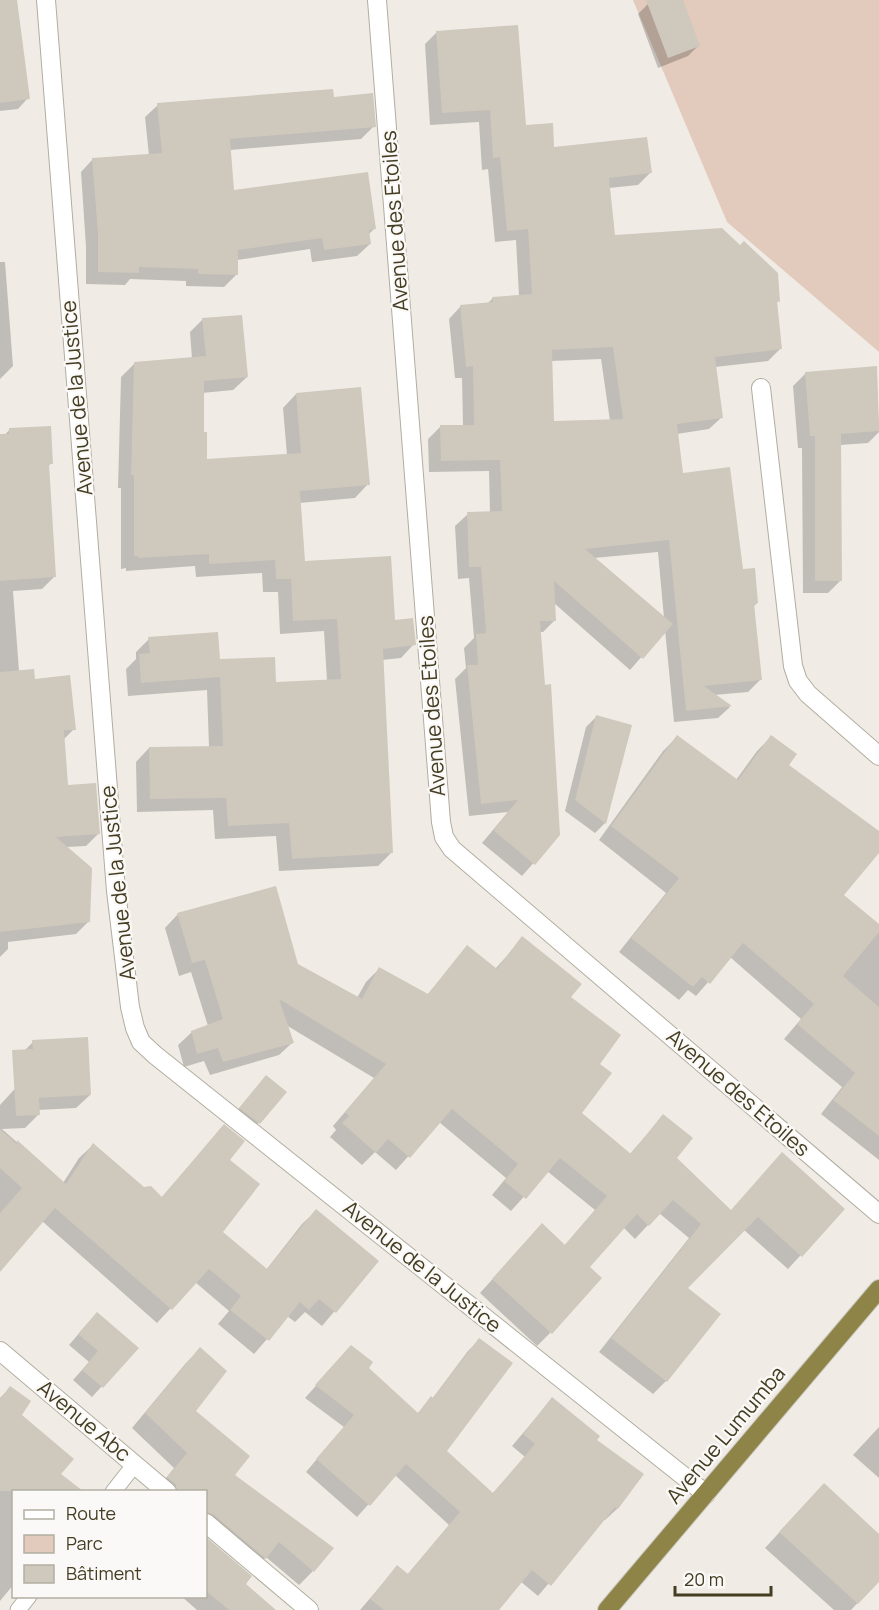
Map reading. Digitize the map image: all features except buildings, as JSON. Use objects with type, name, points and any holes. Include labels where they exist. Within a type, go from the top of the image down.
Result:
[{"type":"highway","name":"Avenue Lumumba","points":[[607,1610],[879,1289]]},
{"type":"street","name":"Avenue de la Justice","points":[[46,0],[116,891],[130,1007],[141,1042],[706,1494]]},
{"type":"street","name":"Avenue des Etoiles","points":[[377,0],[444,837],[452,849],[879,1214]]},
{"type":"street","points":[[761,388],[793,666],[798,681],[808,694],[879,756]]},
{"type":"street","name":"Avenue Abc","points":[[0,1351],[166,1490]]},
{"type":"street","points":[[207,1524],[309,1610]]},
{"type":"lane","points":[[114,1490],[135,1464]]},
{"type":"lane","points":[[18,1610],[27,1598]]},
{"type":"green space","points":[[633,0],[879,0],[879,352],[727,222]]}]
